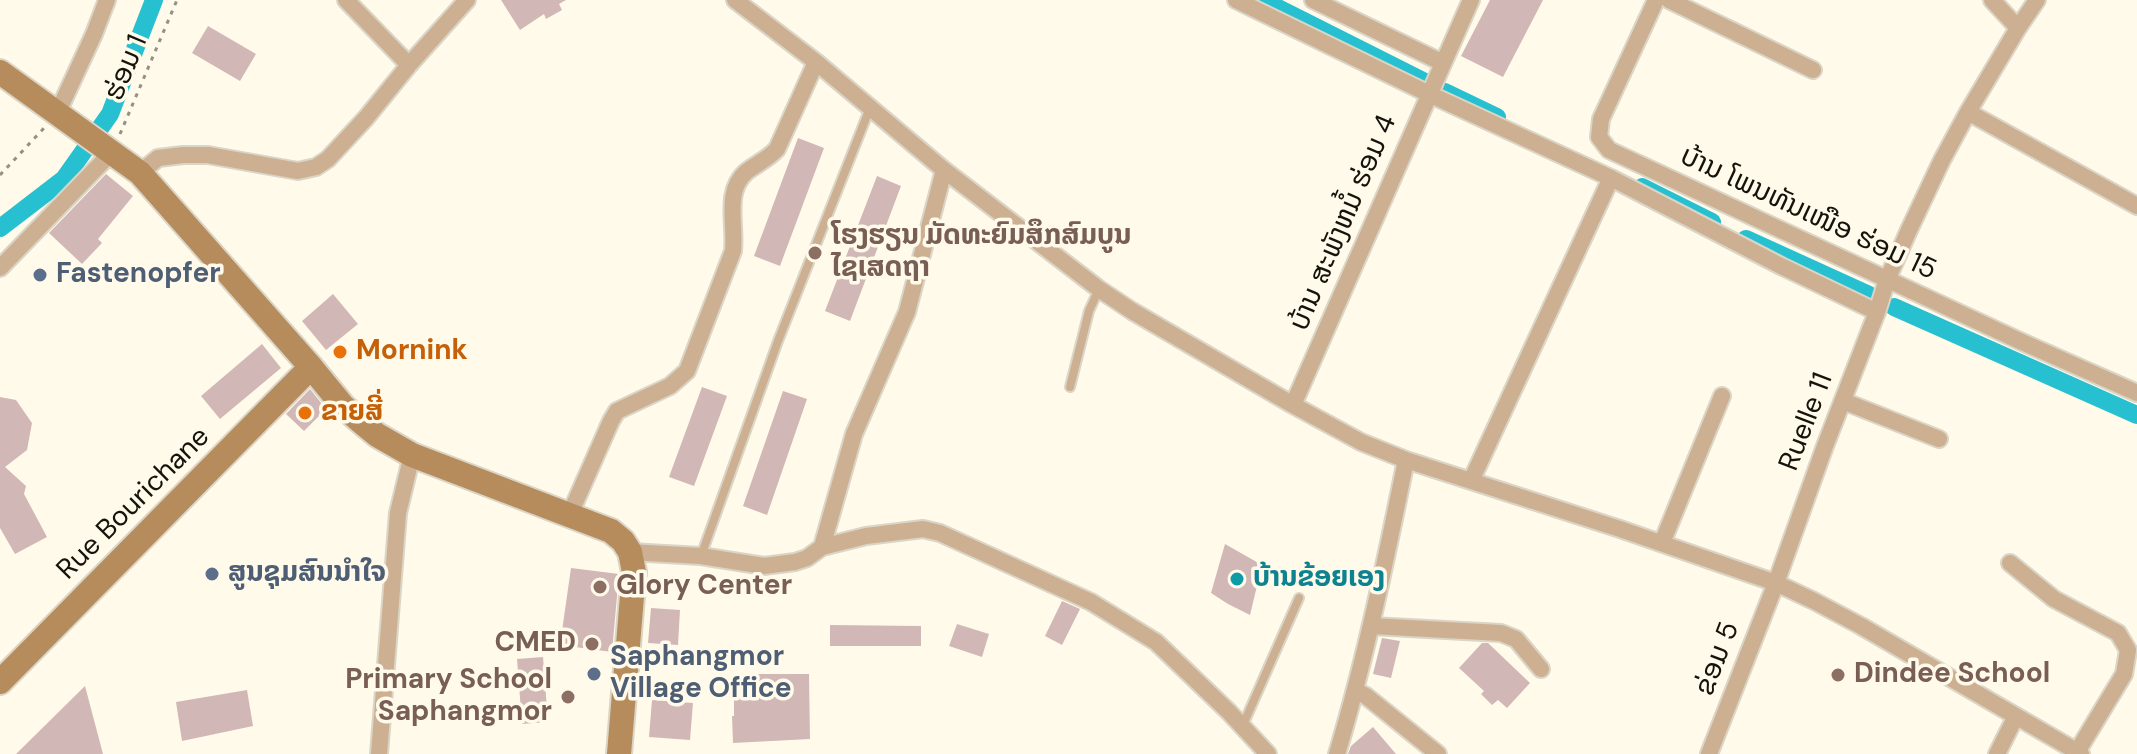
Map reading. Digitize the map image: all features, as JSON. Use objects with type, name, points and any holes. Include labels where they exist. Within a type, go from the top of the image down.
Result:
[{"type":"street","points":[[58,112],[107,0]]},
{"type":"street","points":[[346,0],[409,65]]},
{"type":"street","points":[[140,173],[158,158],[183,155],[208,155],[298,171],[316,167],[328,159],[366,118],[467,0]]},
{"type":"street","points":[[735,0],[816,62],[944,170],[1099,289],[1293,405],[1361,442],[1406,460],[1776,583],[1861,626],[2079,753],[2124,674],[2128,650],[2118,633],[2054,599],[2010,563]]},
{"type":"street","points":[[1236,0],[1611,178],[1877,312]]},
{"type":"street","points":[[1313,0],[1443,63]]},
{"type":"street","name":"ບ້ານ ສະພັງຫມໍ້ ຮ່ອມ 4","points":[[1293,405],[1471,0]]},
{"type":"street","name":"ບ້ານ ໂພນທັນເໜືອ ຮ່ອມ 15","points":[[1656,0],[1601,119],[1599,137],[1609,150],[2137,393]]},
{"type":"street","points":[[1669,0],[1813,70]]},
{"type":"street","points":[[1992,0],[2018,28]]},
{"type":"street","name":"Ruelle 11","points":[[1776,583],[1887,280],[1942,160],[2037,0]]},
{"type":"street","points":[[570,514],[617,411],[670,386],[687,371],[733,251],[732,196],[738,181],[777,149],[816,62]]},
{"type":"street","points":[[0,72],[140,173],[343,406],[377,435],[412,455],[570,514],[611,531],[623,541],[630,552],[634,572],[619,754]]},
{"type":"street","points":[[1968,112],[2137,206]]},
{"type":"street","points":[[0,268],[110,150]]},
{"type":"street","points":[[822,547],[854,434],[907,312],[944,170]]},
{"type":"street","points":[[1471,481],[1611,178]]},
{"type":"street","name":"Rue Bourichane","points":[[0,682],[311,367]]},
{"type":"street","points":[[1662,543],[1722,396]]},
{"type":"street","points":[[1843,401],[1939,439]]},
{"type":"street","points":[[379,754],[398,513],[412,455]]},
{"type":"street","points":[[1337,754],[1372,626],[1406,460]]},
{"type":"street","points":[[630,552],[701,556],[764,566],[795,562],[822,547],[866,536],[923,529],[940,533],[1091,602],[1156,642],[1268,754]]},
{"type":"street","name":"ຂ່ອມ 5","points":[[1709,754],[1776,583]]},
{"type":"street","points":[[1372,626],[1501,633],[1516,639],[1541,669]]},
{"type":"street","points":[[1356,691],[1438,754]]},
{"type":"street","points":[[1997,754],[2016,716]]},
{"type":"lane","points":[[701,556],[778,341],[870,108]]},
{"type":"lane","points":[[1070,387],[1089,311],[1099,289]]},
{"type":"lane","points":[[1243,726],[1299,598]]},
{"type":"path","name":"ຮ່ອມ 1","points":[[110,150],[177,0]]},
{"type":"path","points":[[0,175],[58,112]]},
{"type":"building","points":[[501,0],[566,0],[559,4],[562,10],[546,19],[544,14],[520,30]]},
{"type":"building","points":[[1490,0],[1543,0],[1503,77],[1461,56]]},
{"type":"building","points":[[208,26],[256,54],[240,81],[192,53]]},
{"type":"building","points":[[798,138],[824,148],[780,266],[754,256]]},
{"type":"building","points":[[106,174],[133,196],[98,239],[102,243],[82,264],[49,233]]},
{"type":"building","points":[[877,176],[901,186],[850,321],[825,311]]},
{"type":"building","points":[[333,294],[358,324],[326,350],[302,321]]},
{"type":"building","points":[[262,344],[281,368],[220,419],[201,396]]},
{"type":"building","points":[[702,387],[727,396],[694,486],[669,477]]},
{"type":"building","points":[[310,389],[326,409],[304,431],[286,414]]},
{"type":"building","points":[[783,391],[807,399],[767,515],[743,506]]},
{"type":"building","points":[[0,397],[16,400],[32,423],[27,450],[5,467],[26,486],[24,494],[47,537],[15,554],[0,528]]},
{"type":"building","name":"ບ້ານຂ້ອຍເອງ","points":[[1225,544],[1262,565],[1250,615],[1211,593]]},
{"type":"building","points":[[571,568],[619,574],[612,652],[560,645]]},
{"type":"building","points":[[1062,601],[1080,609],[1062,645],[1045,636]]},
{"type":"building","points":[[651,608],[680,610],[678,645],[648,643]]},
{"type":"building","points":[[957,624],[989,634],[982,657],[949,646]]},
{"type":"building","points":[[830,625],[921,626],[921,646],[830,646]]},
{"type":"building","points":[[1382,638],[1400,641],[1391,678],[1373,674]]},
{"type":"building","points":[[1482,643],[1488,643],[1530,683],[1507,708],[1498,700],[1492,705],[1481,694],[1484,691],[1459,668]]},
{"type":"building","points":[[543,657],[548,722],[522,724],[517,659]]},
{"type":"building","points":[[734,674],[809,674],[810,739],[733,743]]},
{"type":"building","points":[[85,686],[103,754],[16,754]]},
{"type":"building","points":[[247,690],[253,726],[182,741],[176,702]]},
{"type":"building","points":[[652,700],[693,703],[690,740],[649,737]]},
{"type":"building","points":[[1373,727],[1396,754],[1348,754],[1351,746]]},
{"type":"waterway","points":[[0,228],[64,179],[110,114],[154,0]]},
{"type":"waterway","points":[[1262,0],[1423,81]]},
{"type":"waterway","points":[[1445,92],[1497,117]]},
{"type":"waterway","points":[[1642,187],[1712,222]]},
{"type":"waterway","points":[[1746,239],[1869,295]]},
{"type":"waterway","points":[[1894,307],[2137,415]]},
{"type":"place","name":"ໂຮງຮຽນ ມັດທະຍົມສຶກສົມບູນ ໄຊເສດຖາ","points":[[815,253]]},
{"type":"place","name":"Fastenopfer","points":[[40,275]]},
{"type":"place","name":"Mornink","points":[[340,352]]},
{"type":"place","name":"ຂາຍສີ່","points":[[305,413]]},
{"type":"place","name":"ສູນຊຸມສົນນຳໃຈ","points":[[212,574]]},
{"type":"place","name":"ບ້ານຂ້ອຍເອງ","points":[[1237,579]]},
{"type":"place","name":"Glory Center","points":[[600,587]]},
{"type":"place","name":"CMED","points":[[592,644]]},
{"type":"place","name":"Saphangmor Village Office","points":[[594,674]]},
{"type":"place","name":"Dindee School","points":[[1838,675]]},
{"type":"place","name":"Primary School Saphangmor","points":[[568,697]]}]
